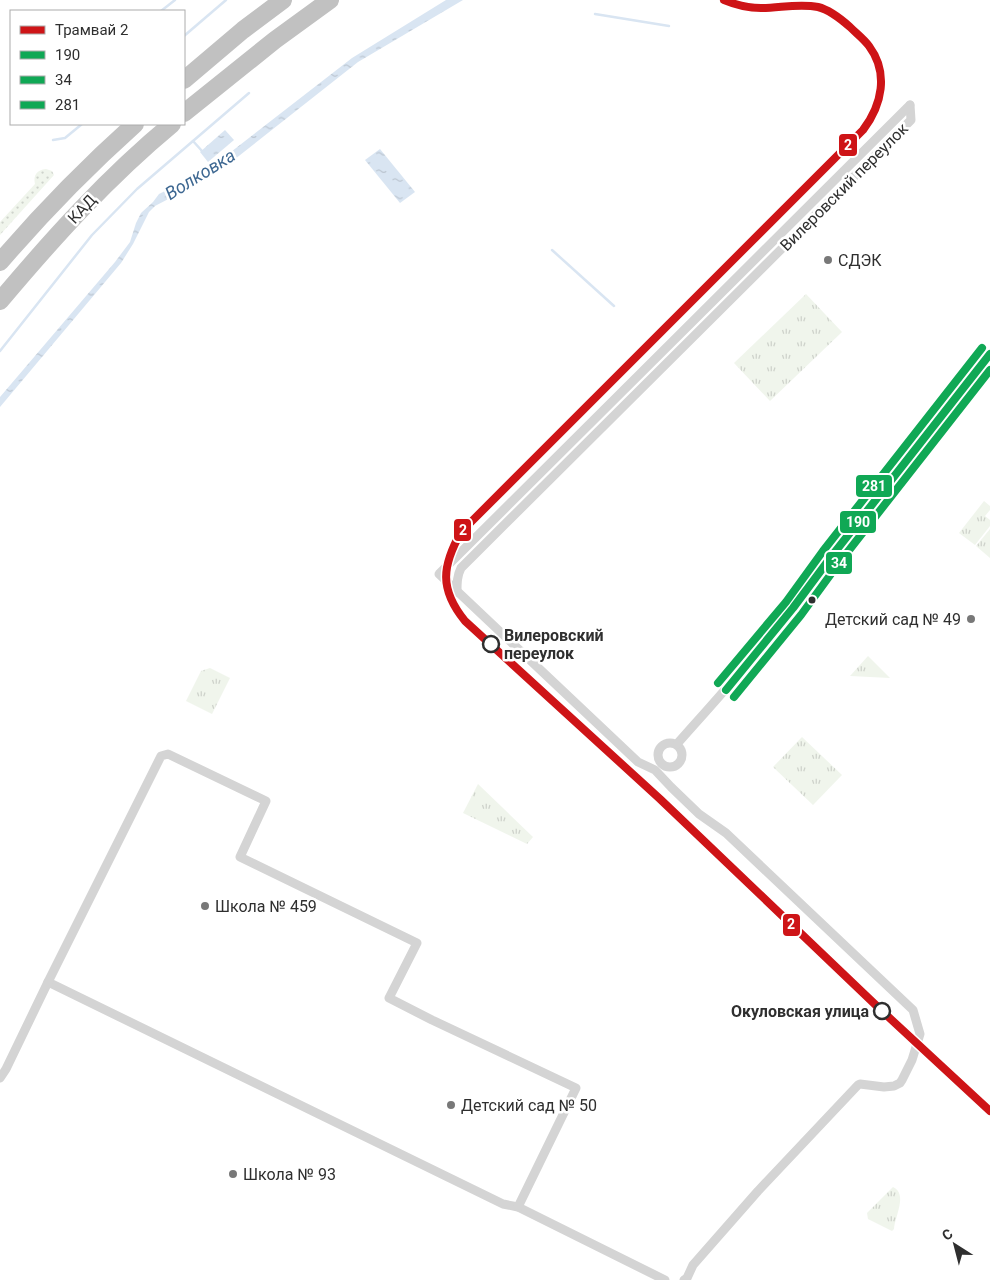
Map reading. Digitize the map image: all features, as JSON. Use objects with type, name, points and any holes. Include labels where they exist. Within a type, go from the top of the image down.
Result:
[{"type":"highway","points":[[185,79],[243,30],[283,0]]},
{"type":"highway","points":[[185,112],[275,40],[330,0]]},
{"type":"highway","name":"КАД","points":[[0,262],[78,178],[134,125]]},
{"type":"highway","name":"КАД","points":[[0,301],[43,250],[95,195],[171,125]]},
{"type":"street","name":"Вилеровский переулок","points":[[910,105],[911,120],[461,568],[458,573],[457,592],[439,574],[910,105]]},
{"type":"street","points":[[678,744],[726,690],[809,590],[831,557],[990,354]]},
{"type":"street","points":[[457,592],[638,762],[658,767],[672,767],[678,764],[682,758],[682,750],[678,744],[670,742],[659,748],[658,767],[699,814],[726,834],[913,1010],[920,1034],[912,1060],[900,1083],[884,1087],[858,1085],[758,1191],[693,1265],[687,1278],[684,1280]]},
{"type":"street","points":[[0,1078],[161,756],[168,754],[266,802],[240,856],[417,944],[389,998],[576,1088],[518,1207]]},
{"type":"street","points":[[48,982],[504,1204],[518,1207],[665,1280]]},
{"type":"green space","points":[[40,170],[52,171],[54,175],[0,235],[0,222],[35,184],[36,174]]},
{"type":"green space","points":[[806,294],[842,332],[770,401],[734,363]]},
{"type":"green space","points":[[984,501],[990,506],[990,510],[985,516],[990,520],[990,526],[975,545],[959,533]]},
{"type":"green space","points":[[990,529],[990,558],[976,546]]},
{"type":"green space","points":[[868,656],[890,678],[850,676]]},
{"type":"green space","points":[[210,668],[230,678],[212,714],[186,701],[201,671]]},
{"type":"green space","points":[[802,737],[842,775],[813,805],[773,767]]},
{"type":"green space","points":[[478,784],[533,837],[527,844],[463,813]]},
{"type":"green space","points":[[893,1187],[900,1195],[900,1206],[892,1231],[868,1219],[867,1213]]},
{"type":"water","name":"Волковка","points":[[446,0],[463,0],[358,62],[216,174],[155,206],[149,212],[121,263],[0,407],[0,397],[115,262],[130,242],[141,213],[159,194],[218,162],[352,58]]},
{"type":"water","points":[[225,130],[234,140],[208,162],[200,152]]},
{"type":"water","points":[[380,149],[415,192],[400,203],[365,160]]},
{"type":"waterway","points":[[162,10],[175,0]]},
{"type":"waterway","points":[[185,35],[226,0]]},
{"type":"waterway","points":[[595,14],[669,26]]},
{"type":"waterway","points":[[0,351],[92,235],[137,189],[249,93]]},
{"type":"waterway","points":[[53,140],[65,138],[81,125]]},
{"type":"waterway","name":"Волковка","points":[[193,141],[202,151]]},
{"type":"waterway","points":[[552,250],[614,306]]},
{"type":"tram line","name":"2","points":[[724,0],[756,8],[818,7],[827,10],[839,18],[865,41],[875,56],[881,78],[879,100],[875,110],[863,130],[461,532],[447,567],[447,588],[465,621],[660,799],[882,1011],[990,1111]]},
{"type":"transit line","name":"281","points":[[718,683],[786,602],[823,551],[982,348]]},
{"type":"transit line","name":"190","points":[[726,690],[793,608],[990,354]]},
{"type":"transit line","name":"34","points":[[734,697],[801,615],[839,563],[990,370]]},
{"type":"place","name":"СДЭК","points":[[828,260]]},
{"type":"place","name":"Детский сад № 49","points":[[971,619]]},
{"type":"place","name":"Вилеровский переулок","points":[[491,644]]},
{"type":"place","name":"Школа № 459","points":[[205,906]]},
{"type":"place","name":"Окуловская улица","points":[[882,1011]]},
{"type":"place","name":"Детский сад № 50","points":[[451,1105]]},
{"type":"place","name":"Школа № 93","points":[[233,1174]]}]
